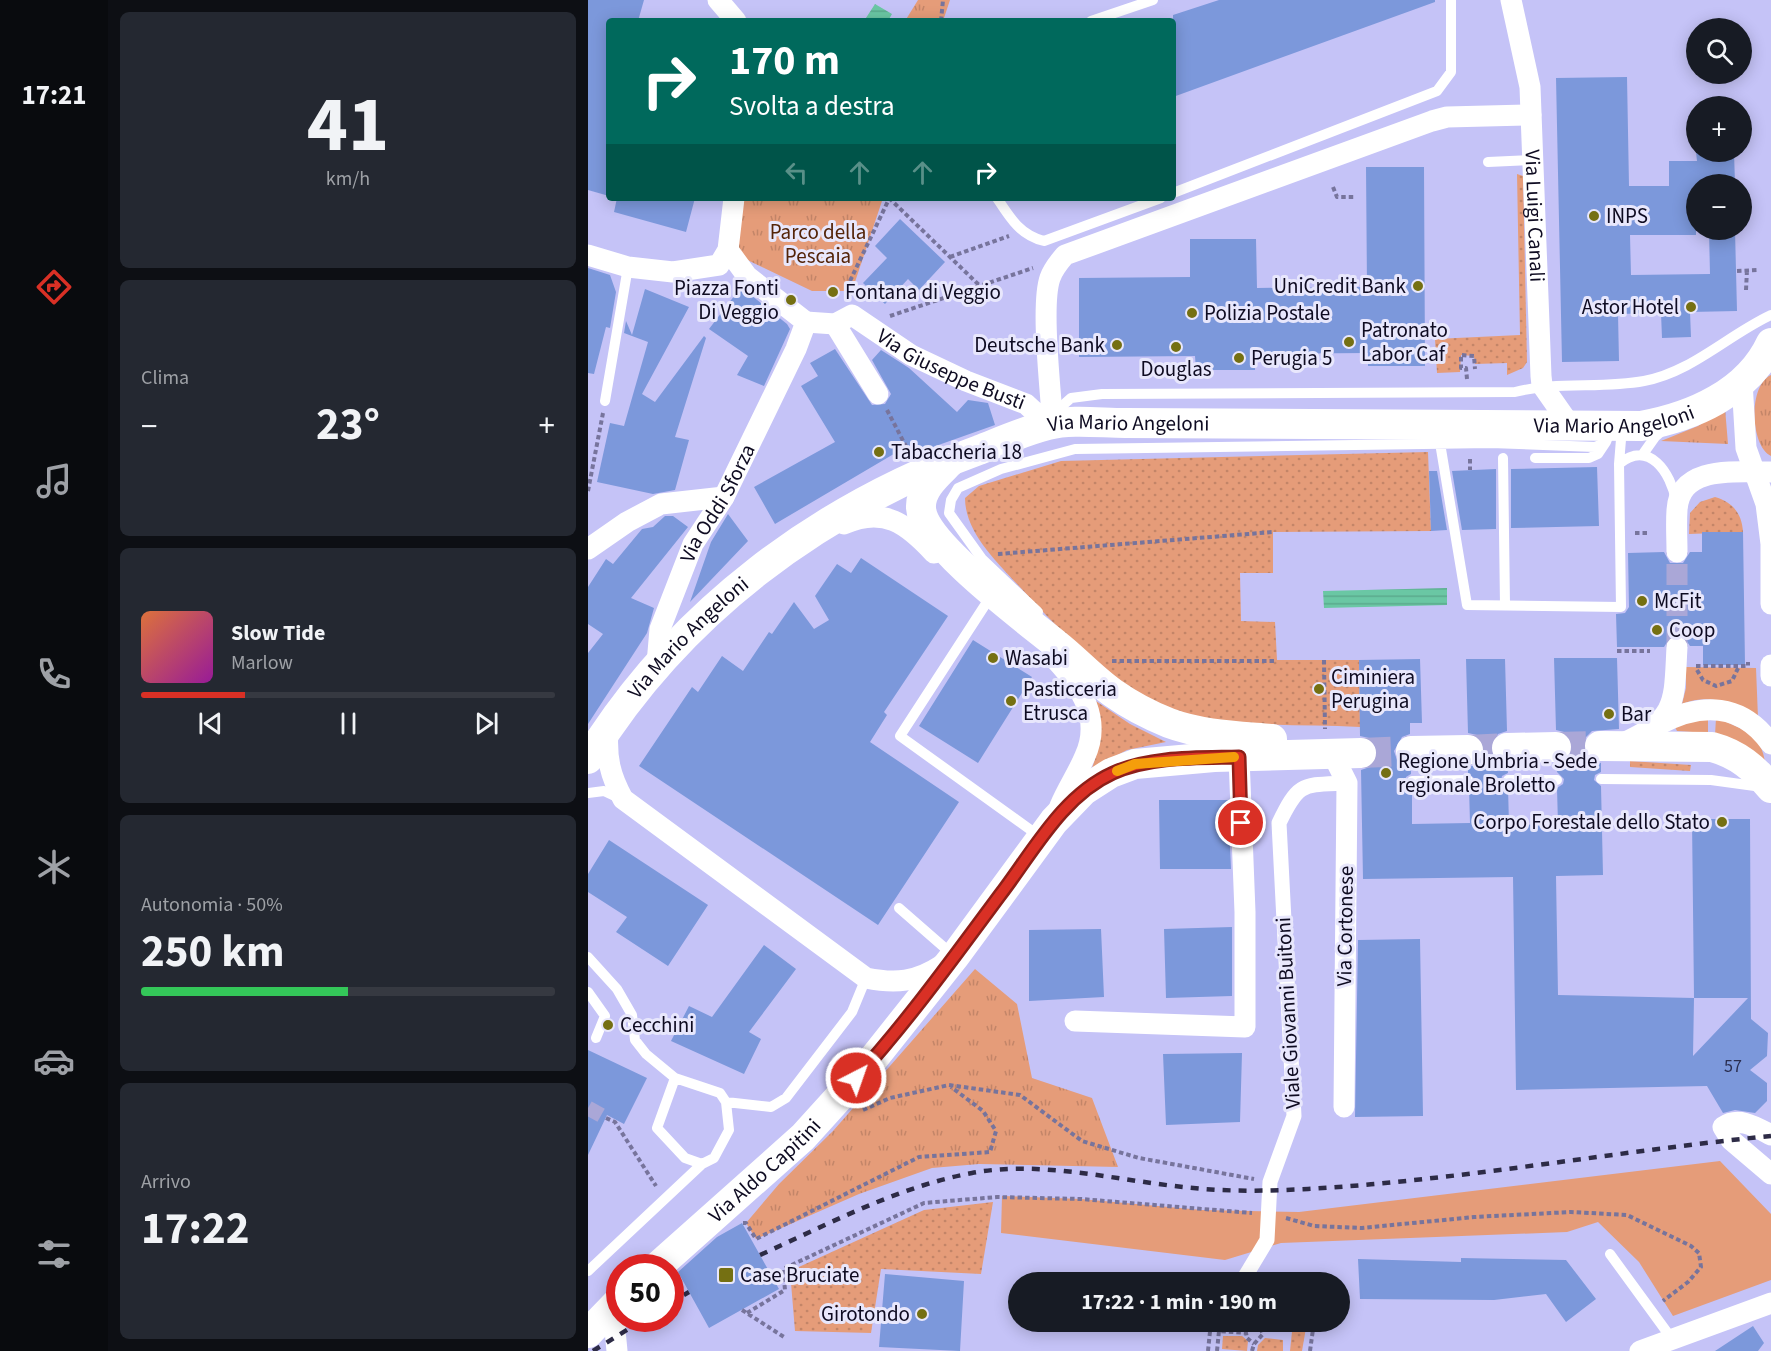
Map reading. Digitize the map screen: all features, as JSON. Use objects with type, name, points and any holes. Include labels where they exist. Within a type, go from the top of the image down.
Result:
[{"type":"main road","name":"Via Mario Angeloni","points":[[588,759],[608,727],[657,664],[716,604],[799,540],[836,517],[920,473],[1051,420],[1135,435],[1570,424],[1613,431],[1650,425],[1683,416],[1716,400],[1742,382],[1769,351]]},
{"type":"main road","points":[[954,459],[934,479],[922,496],[921,509],[925,522],[971,574],[1111,691],[1137,709],[1170,723],[1214,734],[1306,741],[1346,765]]},
{"type":"main road","points":[[1609,746],[1712,747],[1729,751],[1754,768],[1771,788]]},
{"type":"main road","points":[[1507,748],[1556,747]]},
{"type":"main road","points":[[1411,751],[1468,750]]},
{"type":"main road","name":"Via Aldo Capitini","points":[[672,1254],[802,1137],[870,1063],[955,956],[1048,829],[1083,791],[1111,773],[1135,764],[1239,757],[1346,765]]},
{"type":"main road","points":[[588,1333],[606,1314]]},
{"type":"street","points":[[718,0],[733,18]]},
{"type":"street","name":"Via Luigi Canali","points":[[1511,0],[1530,87],[1542,385]]},
{"type":"street","points":[[1051,420],[1048,287],[1049,279],[1062,258],[1210,201],[1432,121],[1447,117],[1531,115]]},
{"type":"street","points":[[723,257],[733,201]]},
{"type":"street","points":[[588,255],[628,267],[672,272],[723,257]]},
{"type":"street","points":[[723,257],[806,322],[851,321],[878,394]]},
{"type":"street","name":"Via Giuseppe Busti","points":[[851,321],[911,355],[966,381],[1026,404],[1051,420]]},
{"type":"street","name":"Via Oddi Sforza","points":[[657,664],[660,629],[693,544],[724,496],[796,349],[806,322]]},
{"type":"street","points":[[1742,382],[1746,448],[1762,472],[1770,532],[1771,604]]},
{"type":"street","points":[[1542,385],[1570,424]]},
{"type":"street","points":[[1677,552],[1677,508],[1693,480],[1706,474],[1762,472]]},
{"type":"street","points":[[588,549],[627,522],[661,504],[724,496]]},
{"type":"street","points":[[799,540],[869,516],[882,516],[916,534],[946,567],[1053,657],[1076,681],[1088,704],[1092,733],[1086,755],[1048,829]]},
{"type":"street","points":[[1659,724],[1668,714],[1676,674],[1677,649]]},
{"type":"street","points":[[1609,746],[1689,710],[1724,710],[1743,716],[1760,730],[1771,744]]},
{"type":"street","points":[[608,727],[606,758],[611,777],[623,799],[866,978],[892,983],[914,981],[955,956]]},
{"type":"street","points":[[1075,1021],[1245,1027],[1245,912],[1239,757]]},
{"type":"street","name":"Via Cortonese","points":[[1344,1107],[1346,765]]},
{"type":"street","name":"Viale Giovanni Buitoni","points":[[1248,1272],[1267,1240],[1270,1182],[1294,1116],[1280,824],[1292,795],[1346,765]]},
{"type":"street","points":[[1771,1135],[1749,1124],[1731,1122],[1723,1127],[1731,1140],[1771,1174]]},
{"type":"street","points":[[1640,1351],[1771,1304]]},
{"type":"street","points":[[615,1332],[617,1351]]},
{"type":"lane","points":[[1100,18],[1153,0]]},
{"type":"lane","points":[[1176,193],[1437,91],[1451,72],[1451,0]]},
{"type":"lane","points":[[1488,162],[1533,160]]},
{"type":"lane","points":[[999,201],[1011,220],[1028,237],[1044,241],[1153,201]]},
{"type":"lane","points":[[605,400],[628,267]]},
{"type":"lane","points":[[1051,420],[1071,398],[1102,394],[1515,392],[1542,385],[1596,384],[1654,378],[1685,366],[1771,315]]},
{"type":"lane","points":[[1643,454],[1655,436],[1683,416]]},
{"type":"lane","points":[[1059,647],[1046,621],[981,559],[950,513],[951,500],[958,488],[1000,469],[1041,456],[1135,435],[1595,447],[1613,431]]},
{"type":"lane","points":[[1535,459],[1588,458],[1598,454],[1613,431]]},
{"type":"lane","points":[[1440,443],[1467,605],[1621,607],[1619,464],[1613,431]]},
{"type":"lane","points":[[1619,464],[1629,456],[1643,454],[1664,470],[1672,484],[1677,508]]},
{"type":"lane","points":[[1503,458],[1505,605]]},
{"type":"lane","points":[[987,602],[900,736],[1048,829]]},
{"type":"lane","points":[[1601,779],[1711,780],[1771,788]]},
{"type":"lane","points":[[1412,781],[1468,780]]},
{"type":"lane","points":[[1508,780],[1557,780]]},
{"type":"lane","points":[[588,793],[604,791],[623,799]]},
{"type":"lane","points":[[899,908],[955,956]]},
{"type":"lane","points":[[588,957],[617,989],[632,1015],[635,1040],[646,1054],[675,1078],[720,1094],[726,1102],[729,1130],[714,1158],[702,1164],[588,1271]]},
{"type":"lane","points":[[726,1102],[771,1107],[786,1098],[852,1012],[866,978]]},
{"type":"lane","points":[[588,992],[605,1016],[596,1038]]},
{"type":"lane","points":[[675,1078],[657,1128],[685,1158],[702,1164]]},
{"type":"lane","points":[[1610,1254],[1672,1339]]},
{"type":"path","points":[[941,18],[944,0]]},
{"type":"path","points":[[1333,187],[1337,197],[1355,197]]},
{"type":"path","points":[[888,201],[850,281],[851,321],[980,286],[1062,258]]},
{"type":"path","points":[[892,201],[980,286]]},
{"type":"path","points":[[950,257],[1005,238]]},
{"type":"path","points":[[1746,290],[1747,270]]},
{"type":"path","points":[[1737,271],[1758,270]]},
{"type":"path","points":[[1466,368],[1461,368],[1461,355],[1474,356],[1474,369]]},
{"type":"path","points":[[878,394],[913,458]]},
{"type":"path","points":[[588,491],[605,400]]},
{"type":"path","points":[[989,554],[1273,532]]},
{"type":"path","points":[[1677,649],[1687,652],[1688,666],[1748,666],[1748,660],[1767,667]]},
{"type":"path","points":[[1617,651],[1650,651]]},
{"type":"path","points":[[1324,660],[1324,671]]},
{"type":"path","points":[[1111,662],[1276,661]]},
{"type":"path","points":[[1696,666],[1702,680],[1716,686],[1732,681],[1738,666]]},
{"type":"path","points":[[858,1113],[890,1098],[949,1085],[1020,1095],[1082,1141],[1139,1158],[1270,1182]]},
{"type":"path","points":[[739,1222],[746,1223],[756,1239],[919,1156],[990,1152],[996,1131],[992,1124],[983,1111],[949,1085]]},
{"type":"path","points":[[606,1118],[615,1122],[657,1188]]},
{"type":"path","points":[[747,1313],[785,1290],[783,1269],[924,1203],[997,1197],[1269,1206],[1314,1226],[1362,1228],[1474,1217],[1560,1212],[1627,1215],[1691,1246],[1699,1253],[1701,1267],[1688,1282],[1650,1309]]},
{"type":"path","points":[[742,1310],[784,1337]]},
{"type":"path","points":[[1208,1351],[1210,1332]]},
{"type":"path","points":[[1217,1351],[1219,1332]]},
{"type":"path","points":[[1232,1332],[1246,1333],[1247,1338],[1254,1344]]},
{"type":"path","points":[[1252,1351],[1254,1344],[1263,1334],[1262,1332]]},
{"type":"path","points":[[1310,1351],[1313,1332]]},
{"type":"green space","points":[[918,0],[950,0],[944,18],[907,18]]},
{"type":"green space","points":[[1517,174],[1523,176],[1527,362],[1523,368],[1507,375],[1507,363],[1475,364],[1474,356],[1461,355],[1460,372],[1437,373],[1435,339],[1520,335]]},
{"type":"green space","name":"Parco della Pescaia","points":[[744,201],[882,201],[852,291],[812,291],[737,255]]},
{"type":"green space","points":[[1771,375],[1771,456],[1759,441],[1754,416],[1758,390]]},
{"type":"green space","points":[[1725,408],[1728,444],[1661,441],[1698,426]]},
{"type":"green space","points":[[1428,452],[1431,531],[1273,532],[1273,573],[1240,573],[1241,621],[1275,622],[1277,660],[1359,660],[1360,727],[1227,722],[1195,716],[1165,706],[1137,691],[1111,674],[1086,653],[1000,566],[976,534],[966,511],[965,498],[979,486],[1061,461]]},
{"type":"green space","points":[[1715,497],[1732,506],[1741,520],[1743,532],[1689,534],[1690,513],[1700,502]]},
{"type":"green space","points":[[1686,667],[1756,668],[1758,718],[1722,701],[1703,699],[1682,704],[1686,688]]},
{"type":"green space","points":[[1096,701],[1130,724],[1166,742],[1127,750],[1092,768],[1100,735],[1100,718]]},
{"type":"green space","points":[[1708,717],[1708,733],[1677,731],[1675,727]]},
{"type":"green space","points":[[1716,718],[1741,729],[1755,739],[1760,745],[1765,763],[1715,735]]},
{"type":"green space","points":[[1630,761],[1691,765],[1690,771],[1630,767]]},
{"type":"green space","points":[[975,969],[1017,1004],[1032,1078],[1092,1098],[1118,1167],[979,1164],[932,1168],[859,1194],[756,1239],[746,1223],[779,1184],[833,1131]]},
{"type":"green space","points":[[1720,1161],[1771,1214],[1771,1280],[1673,1316],[1639,1262],[1598,1222],[1567,1232],[1281,1243],[1225,1260],[1001,1233],[1002,1196],[1081,1199],[1202,1210],[1299,1212]]},
{"type":"green space","points":[[993,1202],[981,1274],[881,1269],[871,1333],[795,1331],[790,1271],[924,1210]]},
{"type":"green space","points":[[1292,1332],[1305,1332],[1302,1351],[1290,1351]]},
{"type":"green space","points":[[1223,1336],[1242,1336],[1248,1341],[1247,1351],[1222,1349]]},
{"type":"green space","points":[[1265,1338],[1283,1340],[1283,1351],[1257,1351],[1258,1345]]},
{"type":"shaded area","points":[[875,4],[892,14],[890,18],[866,18]]},
{"type":"shaded area","points":[[1447,588],[1447,605],[1324,608],[1323,591]]},
{"type":"building","points":[[588,0],[644,0],[639,18],[606,18],[606,195],[588,190]]},
{"type":"building","points":[[1219,0],[1435,0],[1435,2],[1176,96],[1176,18],[1173,18],[1173,15]]},
{"type":"building","name":"INPS","points":[[1627,77],[1629,186],[1669,186],[1669,161],[1734,162],[1735,174],[1686,174],[1686,235],[1630,235],[1631,275],[1710,274],[1709,240],[1735,240],[1737,311],[1690,312],[1691,337],[1662,338],[1661,313],[1618,314],[1619,361],[1562,362],[1556,78]]},
{"type":"building","points":[[1366,167],[1424,167],[1425,366],[1368,366],[1368,353],[1255,354],[1255,370],[1196,370],[1195,356],[1079,357],[1079,278],[1190,277],[1190,239],[1256,239],[1257,288],[1367,287]]},
{"type":"building","points":[[616,201],[694,201],[686,232],[614,212]]},
{"type":"building","points":[[900,219],[945,262],[919,290],[908,279],[885,304],[863,283],[887,258],[875,246]]},
{"type":"building","points":[[588,268],[610,275],[616,292],[610,328],[606,327],[594,374],[588,373]]},
{"type":"building","points":[[741,287],[787,324],[790,329],[764,386],[737,375],[748,356],[709,329]]},
{"type":"building","points":[[645,289],[689,307],[642,394],[655,402],[704,336],[706,338],[675,437],[689,440],[675,490],[653,494],[597,482],[610,423],[624,426],[648,342],[624,333],[626,321],[632,335]]},
{"type":"building","points":[[835,349],[872,405],[885,404],[891,394],[872,360],[881,350],[909,368],[957,412],[968,400],[988,403],[995,425],[913,454],[909,445],[775,524],[754,487],[835,442],[801,386],[818,376],[810,363]]},
{"type":"building","points":[[1597,467],[1599,526],[1511,528],[1511,469]]},
{"type":"building","points":[[1496,469],[1496,529],[1462,530],[1452,471]]},
{"type":"building","points":[[1429,471],[1437,471],[1447,530],[1431,531]]},
{"type":"building","points":[[728,514],[748,541],[690,602],[711,542]]},
{"type":"building","points":[[665,516],[673,516],[688,527],[631,598],[654,608],[647,633],[588,724],[588,653],[603,634],[588,624],[588,587],[606,559],[613,564],[642,529],[653,527]]},
{"type":"building","points":[[1702,532],[1743,532],[1745,665],[1703,665],[1703,646],[1690,646],[1684,637],[1678,634],[1671,636],[1664,647],[1617,647],[1616,614],[1625,613],[1629,607],[1628,553],[1664,552],[1670,563],[1683,563],[1690,552],[1702,552]]},
{"type":"building","points":[[861,558],[948,616],[884,712],[887,715],[870,742],[959,802],[878,925],[639,766],[692,687],[698,692],[722,656],[743,671],[769,632],[772,634],[794,602],[814,629],[829,620],[815,596],[837,564],[851,573]]},
{"type":"building","points":[[973,640],[1032,677],[978,763],[919,726]]},
{"type":"building","points":[[1554,658],[1617,658],[1619,729],[1592,731],[1586,737],[1583,745],[1585,755],[1592,761],[1601,763],[1601,772],[1595,775],[1594,780],[1601,786],[1603,875],[1556,876],[1558,995],[1694,998],[1692,819],[1750,819],[1751,1019],[1768,1033],[1767,1056],[1750,1070],[1767,1083],[1767,1101],[1755,1113],[1735,1110],[1723,1113],[1707,1086],[1516,1090],[1513,877],[1363,879],[1361,770],[1370,767],[1378,753],[1375,744],[1369,738],[1360,736],[1359,660],[1420,659],[1422,723],[1410,723],[1410,734],[1402,737],[1394,751],[1397,760],[1403,766],[1411,768],[1411,774],[1406,777],[1405,782],[1412,788],[1412,824],[1470,823],[1469,787],[1474,784],[1475,779],[1468,773],[1468,767],[1476,765],[1483,759],[1485,749],[1477,735],[1468,733],[1466,659],[1505,659],[1507,731],[1498,734],[1490,748],[1493,757],[1499,763],[1507,765],[1508,773],[1502,776],[1501,781],[1508,787],[1509,825],[1558,824],[1557,788],[1563,784],[1564,779],[1557,772],[1556,764],[1565,761],[1573,747],[1570,738],[1564,732],[1556,730]],"holes":[[[1694,998],[1748,998],[1693,1056]]]},
{"type":"building","points":[[1159,800],[1228,800],[1231,869],[1160,869]]},
{"type":"building","points":[[609,840],[708,905],[668,966],[616,932],[627,917],[588,892],[588,874]]},
{"type":"building","points":[[1232,927],[1232,996],[1166,998],[1164,929]]},
{"type":"building","points":[[1101,929],[1104,997],[1029,1001],[1029,930]]},
{"type":"building","points":[[1420,939],[1423,1116],[1355,1117],[1358,940]]},
{"type":"building","points":[[764,945],[796,969],[749,1032],[761,1039],[744,1074],[671,1041],[689,1006],[712,1017]]},
{"type":"building","points":[[588,1050],[647,1078],[624,1124],[607,1115],[588,1155]]},
{"type":"building","points":[[1242,1053],[1240,1122],[1166,1125],[1163,1054]]},
{"type":"building","name":"Case Bruciate","points":[[742,1223],[779,1289],[709,1328],[684,1283],[684,1267],[717,1237]]},
{"type":"building","points":[[1461,1258],[1566,1260],[1596,1299],[1566,1322],[1546,1294],[1494,1300],[1360,1299],[1358,1259],[1461,1262]]},
{"type":"building","name":"Girotondo","points":[[885,1274],[964,1281],[960,1351],[879,1347]]},
{"type":"building","points":[[1753,1326],[1764,1343],[1758,1351],[1715,1351]]},
{"type":"tunnel","points":[[1677,552],[1677,647]]},
{"type":"tunnel","points":[[1556,747],[1600,746]]},
{"type":"tunnel","points":[[1468,750],[1507,748]]},
{"type":"tunnel","points":[[1361,753],[1411,751]]},
{"type":"tunnel","points":[[588,1108],[606,1118]]},
{"type":"railway","points":[[760,1255],[890,1197],[944,1179],[972,1173],[1024,1169],[1051,1170],[1214,1190],[1292,1190],[1424,1179],[1771,1136]]},
{"type":"railway","points":[[684,1295],[689,1292]]},
{"type":"railway","points":[[593,1351],[624,1332]]},
{"type":"slow traffic","points":[[1117,771],[1135,764],[1234,757]]},
{"type":"place","name":"INPS","points":[[1594,216]]},
{"type":"place","name":"UniCredit Bank","points":[[1418,286]]},
{"type":"place","name":"Fontana di Veggio","points":[[833,292]]},
{"type":"place","name":"Piazza Fonti Di Veggio","points":[[791,300]]},
{"type":"place","name":"Astor Hotel","points":[[1691,307]]},
{"type":"place","name":"Polizia Postale","points":[[1192,313]]},
{"type":"place","name":"Patronato Labor Caf","points":[[1349,342]]},
{"type":"place","name":"Deutsche Bank","points":[[1117,345]]},
{"type":"place","name":"Douglas","points":[[1176,347]]},
{"type":"place","name":"Perugia 5","points":[[1239,358]]},
{"type":"place","name":"Tabaccheria 18","points":[[879,452]]},
{"type":"place","name":"McFit","points":[[1642,601]]},
{"type":"place","name":"Coop","points":[[1657,630]]},
{"type":"place","name":"Wasabi","points":[[993,658]]},
{"type":"place","name":"Ciminiera Perugina","points":[[1319,689]]},
{"type":"place","name":"Pasticceria Etrusca","points":[[1011,701]]},
{"type":"place","name":"Bar","points":[[1609,714]]},
{"type":"place","name":"Regione Umbria - Sede regionale Broletto","points":[[1386,773]]},
{"type":"place","name":"Corpo Forestale dello Stato","points":[[1722,822]]},
{"type":"place","name":"Cecchini","points":[[608,1025]]},
{"type":"place","name":"Case Bruciate","points":[[726,1275]]},
{"type":"place","name":"Girotondo","points":[[922,1314]]},
{"type":"route","points":[[856,1078],[955,956],[1054,821],[1083,791],[1111,773],[1135,764],[1239,757],[1241,823]]}]
